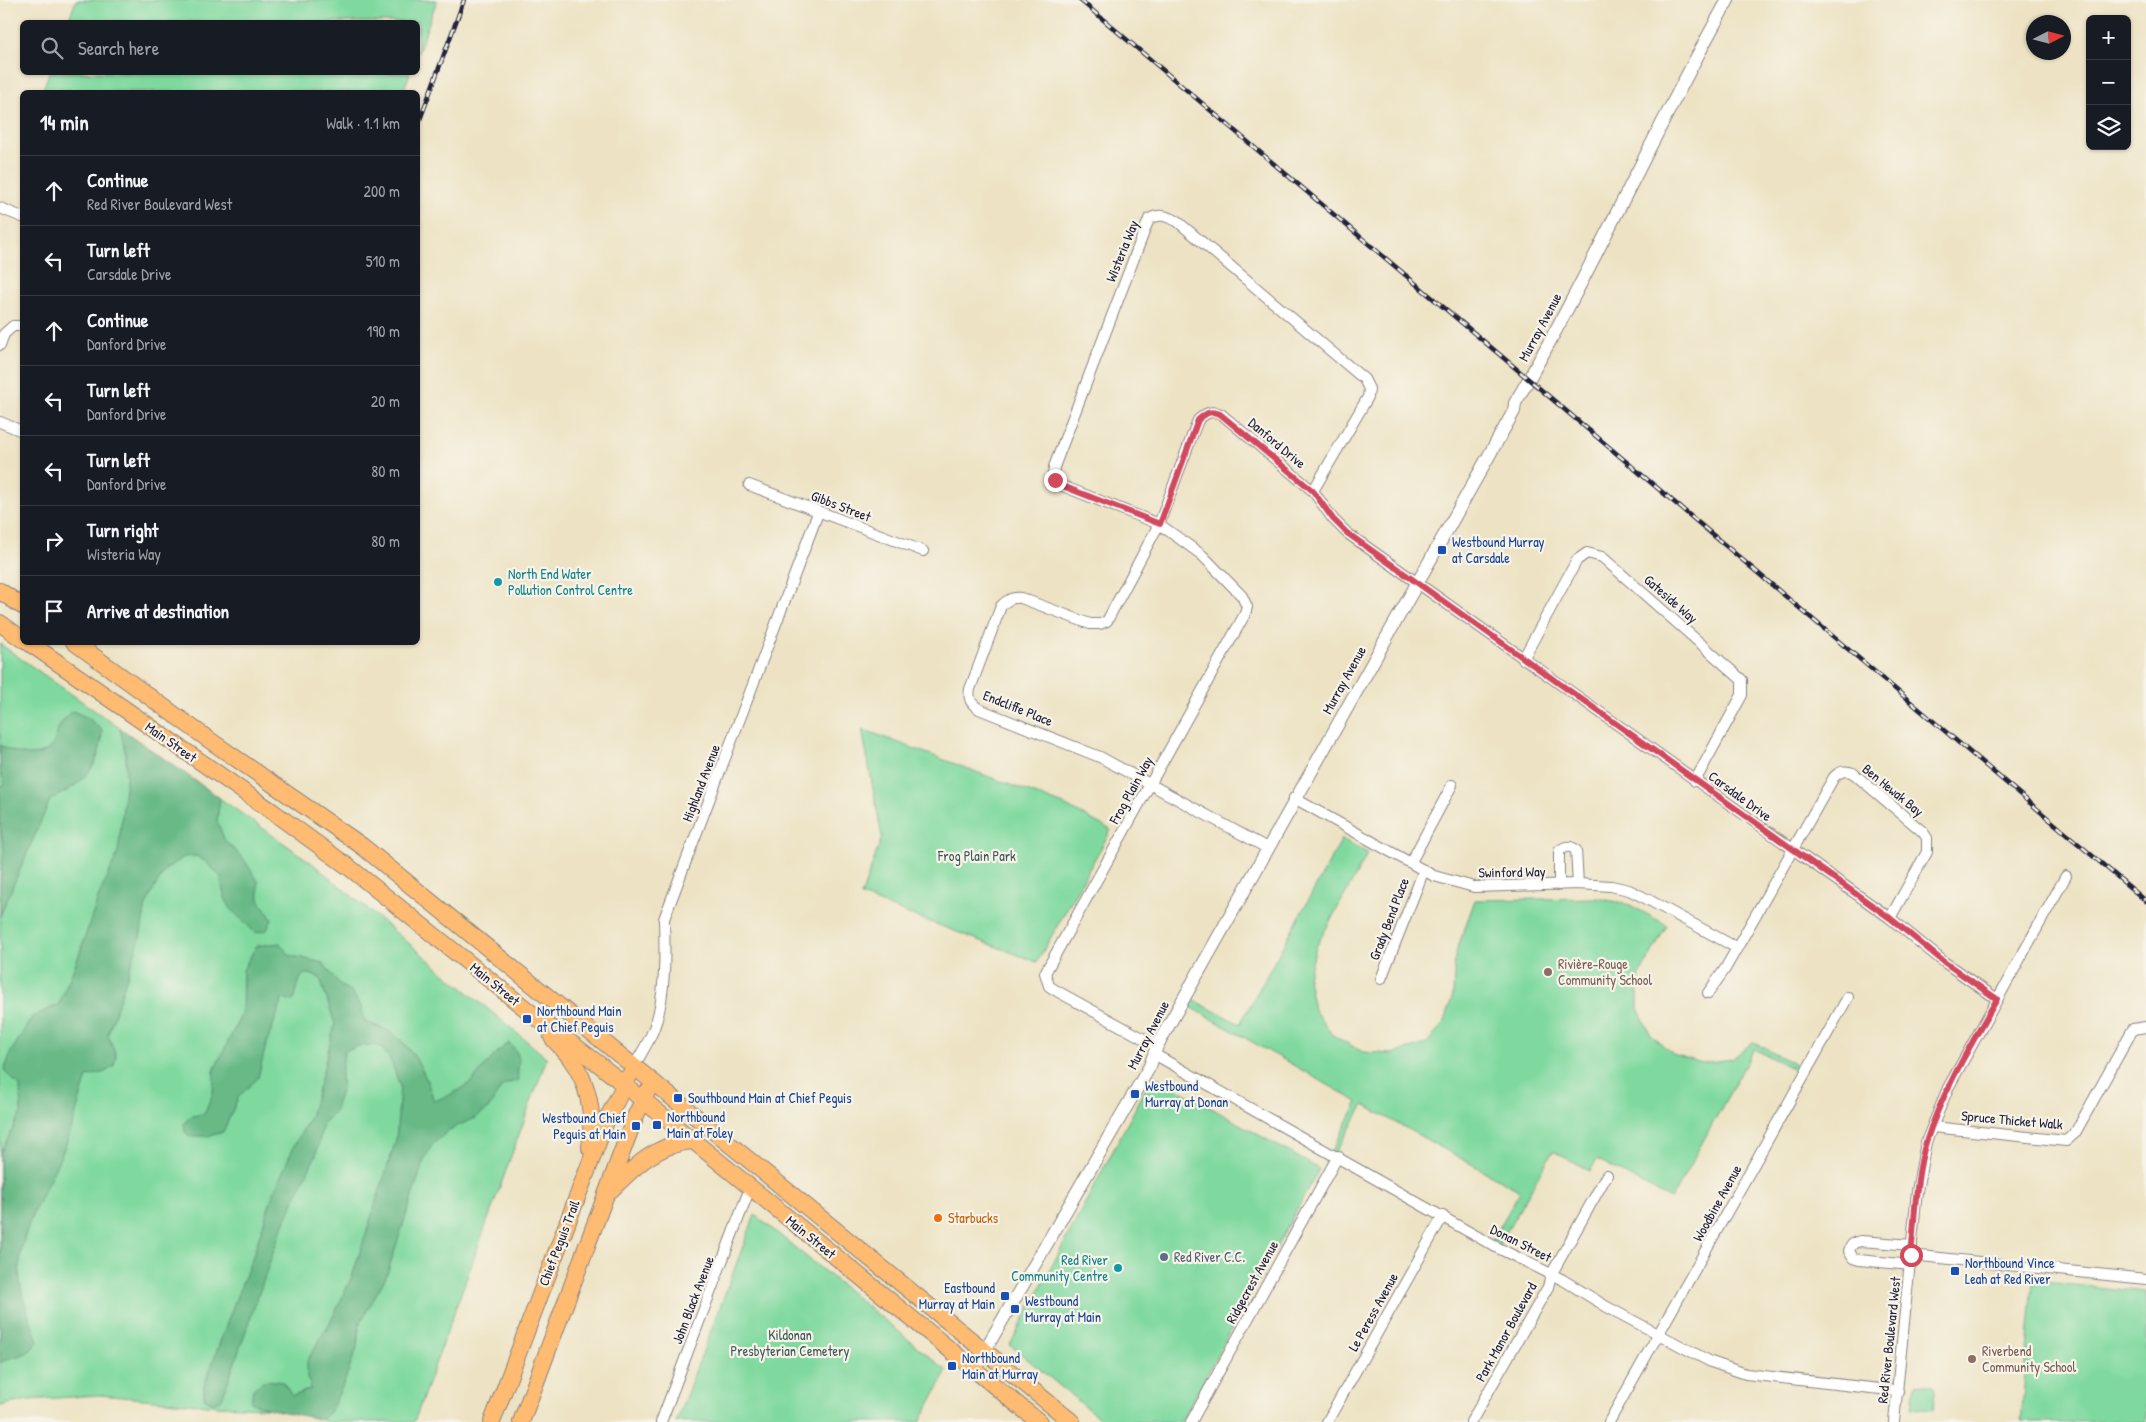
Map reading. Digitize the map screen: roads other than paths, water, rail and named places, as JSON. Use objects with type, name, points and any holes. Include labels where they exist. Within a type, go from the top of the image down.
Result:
[{"type":"main road","points":[[0,591],[20,605]]},
{"type":"main road","name":"Main Street","points":[[0,623],[20,636]]},
{"type":"main road","name":"Main Street","points":[[34,645],[343,863],[643,1100],[1039,1422]]},
{"type":"main road","name":"Main Street","points":[[78,645],[208,739],[362,846],[1072,1422]]},
{"type":"main road","points":[[536,1017],[570,1057],[579,1070],[586,1089],[590,1107],[592,1133],[585,1175]]},
{"type":"main road","name":"Chief Peguis Trail","points":[[492,1422],[606,1121],[634,1066]]},
{"type":"main road","name":"Chief Peguis Trail","points":[[521,1422],[606,1196],[652,1081]]},
{"type":"main road","points":[[606,1196],[631,1169],[651,1154],[673,1144],[692,1141]]},
{"type":"street","name":"Murray Avenue","points":[[974,1368],[1150,1066],[1155,1050],[1294,798],[1514,411],[1515,403],[1594,256],[1690,68],[1728,0]]},
{"type":"street","points":[[0,208],[20,216]]},
{"type":"street","name":"Wisteria Way","points":[[1160,524],[1060,485],[1054,475],[1054,467],[1146,224],[1149,219],[1156,215],[1166,216],[1177,221],[1368,384],[1368,397],[1313,491]]},
{"type":"street","points":[[0,345],[4,334],[13,326],[20,326]]},
{"type":"street","name":"Danford Drive","points":[[1160,524],[1198,420],[1205,413],[1213,411],[1220,414],[1313,491],[1333,519],[1347,533],[1416,583]]},
{"type":"street","points":[[0,422],[20,430]]},
{"type":"street","name":"Gibbs Street","points":[[750,485],[818,513],[923,551]]},
{"type":"street","name":"Highland Avenue","points":[[634,1066],[658,1016],[664,960],[664,919],[818,513]]},
{"type":"street","name":"Endcliffe Place","points":[[1160,524],[1107,621],[1100,624],[1090,624],[1021,598],[1014,597],[1007,600],[1001,606],[970,689],[971,704],[979,709],[1100,757],[1267,848]]},
{"type":"street","name":"Frog Plain Way","points":[[1155,1050],[1049,986],[1045,973],[1247,608],[1242,596],[1202,555],[1160,524]]},
{"type":"street","name":"Gateside Way","points":[[1522,658],[1577,560],[1587,553],[1602,557],[1742,680],[1742,695],[1695,781]]},
{"type":"street","name":"Carsdale Drive","points":[[1416,583],[1890,918],[1944,962],[1997,999]]},
{"type":"street","name":"Ben Hewak Bay","points":[[1792,850],[1834,777],[1839,772],[1853,773],[1923,832],[1927,838],[1927,852],[1890,918]]},
{"type":"street","points":[[1411,862],[1452,785]]},
{"type":"street","name":"Swinford Way","points":[[1294,798],[1434,876],[1474,887],[1578,884],[1611,886],[1629,890],[1737,948]]},
{"type":"street","points":[[1559,885],[1559,851],[1567,846],[1572,846],[1576,850],[1578,884]]},
{"type":"street","points":[[1708,993],[1737,948],[1792,850]]},
{"type":"street","name":"Grady Bend Place","points":[[1381,979],[1424,870]]},
{"type":"street","name":"Red River Boulevard West","points":[[1894,1422],[1919,1176],[1926,1142],[1948,1088],[2066,876]]},
{"type":"street","name":"Woodbine Avenue","points":[[1609,1422],[1657,1334],[1666,1324],[1848,997]]},
{"type":"street","name":"Spruce Thicket Walk","points":[[1932,1127],[2066,1141],[2075,1133],[2133,1029],[2146,1027]]},
{"type":"street","name":"Donan Street","points":[[1155,1050],[1494,1246],[1551,1274],[1711,1362],[1746,1374],[1898,1391]]},
{"type":"street","name":"Ridgecrest Avenue","points":[[1191,1422],[1338,1156]]},
{"type":"street","name":"Park Manor Boulevard","points":[[1471,1422],[1548,1287],[1551,1274],[1607,1175]]},
{"type":"street","name":"John Black Avenue","points":[[661,1422],[750,1188]]},
{"type":"street","name":"Le Peress Avenue","points":[[1327,1422],[1442,1216]]},
{"type":"street","points":[[1911,1255],[1859,1260],[1854,1258],[1849,1251],[1851,1246],[1861,1241],[1911,1255],[2146,1279]]},
{"type":"railway","points":[[420,120],[464,0]]},
{"type":"railway","points":[[1080,0],[2146,901]]},
{"type":"place","name":"Westbound Murray at Carsdale","points":[[1442,550]]},
{"type":"place","name":"North End Water Pollution Control Centre","points":[[498,582]]},
{"type":"place","name":"Rivière-Rouge Community School","points":[[1548,972]]},
{"type":"place","name":"Northbound Main at Chief Peguis","points":[[527,1019]]},
{"type":"place","name":"Westbound Murray at Donan","points":[[1135,1094]]},
{"type":"place","name":"Southbound Main at Chief Peguis","points":[[678,1098]]},
{"type":"place","name":"Northbound Main at Foley","points":[[657,1125]]},
{"type":"place","name":"Westbound Chief Peguis at Main","points":[[636,1126]]},
{"type":"place","name":"Starbucks","points":[[938,1218]]},
{"type":"place","name":"Red River C.C.","points":[[1164,1257]]},
{"type":"place","name":"Red River Community Centre","points":[[1118,1268]]},
{"type":"place","name":"Northbound Vince Leah at Red River","points":[[1955,1271]]},
{"type":"place","name":"Eastbound Murray at Main","points":[[1005,1296]]},
{"type":"place","name":"Westbound Murray at Main","points":[[1015,1309]]},
{"type":"place","name":"Riverbend Community School","points":[[1972,1359]]},
{"type":"place","name":"Northbound Main at Murray","points":[[952,1366]]},
{"type":"park label","name":"Frog Plain Park","points":[[977,856]]},
{"type":"park label","name":"Kildonan Presbyterian Cemetery","points":[[790,1344]]}]
